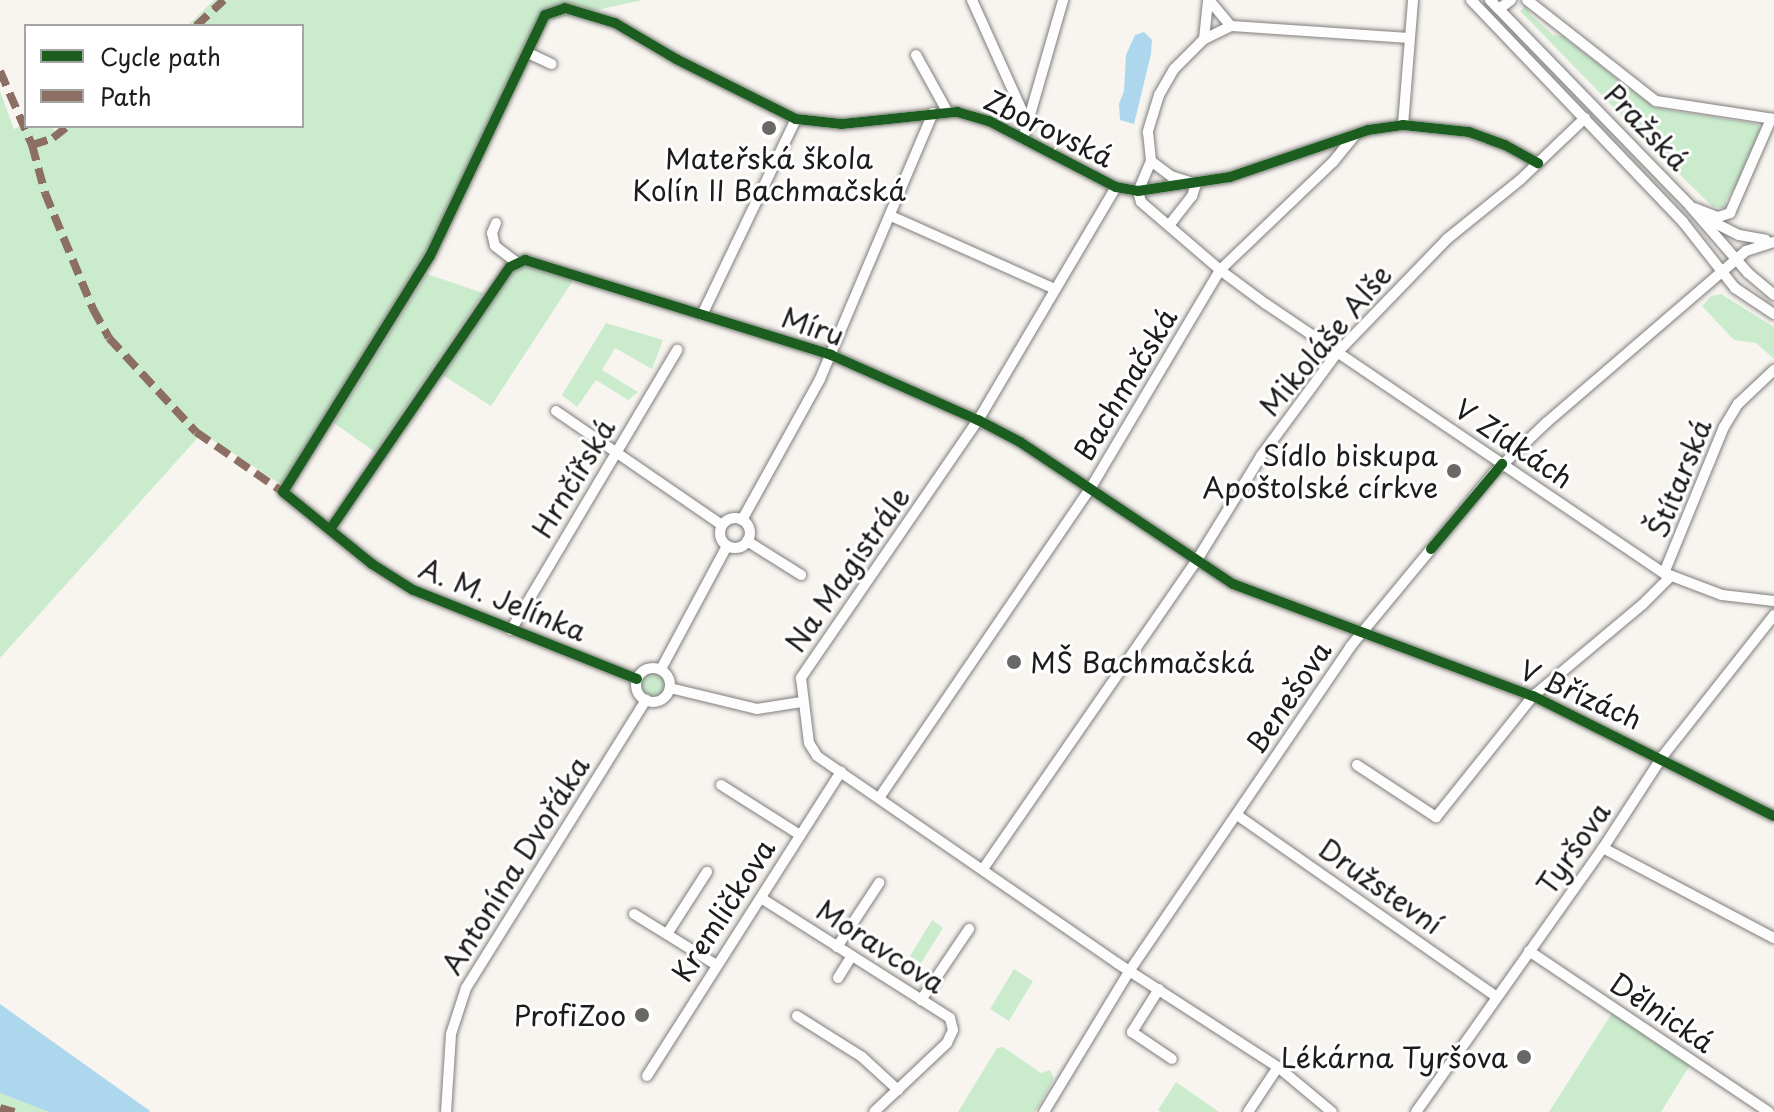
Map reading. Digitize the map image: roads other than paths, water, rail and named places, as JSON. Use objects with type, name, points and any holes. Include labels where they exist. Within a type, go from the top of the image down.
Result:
[{"type":"street","points":[[972,0],[1029,126]]},
{"type":"street","points":[[1023,139],[1063,0]]},
{"type":"street","points":[[1208,0],[1231,26]]},
{"type":"street","points":[[1204,39],[1208,0]]},
{"type":"street","points":[[1403,125],[1413,0]]},
{"type":"street","name":"Pražská","points":[[1471,0],[1683,222],[1735,288],[1774,314]]},
{"type":"street","name":"Pražská","points":[[1490,0],[1692,209],[1736,260],[1774,295]]},
{"type":"street","points":[[1499,9],[1511,0]]},
{"type":"street","points":[[1527,0],[1656,101],[1772,119],[1732,209],[1725,217],[1692,209]]},
{"type":"street","name":"Zborovská","points":[[283,492],[430,256],[545,15],[565,8],[615,23],[676,59],[796,119],[842,124],[947,111],[989,121],[1116,187],[1138,191],[1230,177],[1356,134],[1403,125],[1469,132],[1505,145],[1538,163]]},
{"type":"street","points":[[1138,191],[1151,161],[1148,132],[1159,95],[1174,69],[1204,39],[1231,26],[1409,38]]},
{"type":"street","points":[[528,53],[552,64]]},
{"type":"street","points":[[916,55],[947,111]]},
{"type":"street","points":[[742,520],[831,355],[933,113]]},
{"type":"street","name":"Mikoláše Alše","points":[[983,869],[1195,563],[1261,456],[1337,353],[1447,239],[1538,163],[1585,118]]},
{"type":"street","points":[[702,315],[796,119]]},
{"type":"street","name":"Bachmačská","points":[[879,798],[1090,489],[1220,270],[1333,162],[1356,134]]},
{"type":"street","points":[[1151,161],[1171,176],[1196,184],[1192,196],[1169,225]]},
{"type":"street","name":"Na Magistrále","points":[[1116,187],[978,420],[801,678],[801,702],[811,749],[1130,970],[1278,1067],[1332,1112]]},
{"type":"street","name":"V Zídkách","points":[[1138,191],[1141,202],[1220,270],[1337,353],[1668,574],[1722,595],[1774,601]]},
{"type":"street","points":[[1692,209],[1723,229],[1773,242]]},
{"type":"street","points":[[891,216],[1055,289]]},
{"type":"street","points":[[331,528],[516,262],[495,246],[492,233],[496,223]]},
{"type":"street","points":[[1736,260],[1746,251],[1773,242]]},
{"type":"street","name":"Míru","points":[[516,262],[525,260],[831,355],[978,420],[1020,442],[1195,563],[1233,584],[1361,633]]},
{"type":"street","name":"Benešova","points":[[1044,1112],[1130,970],[1361,633],[1502,464],[1736,260]]},
{"type":"street","name":"Hrnčířská","points":[[511,630],[677,350]]},
{"type":"street","name":"Štítarská","points":[[1357,765],[1436,817],[1533,696],[1642,605],[1668,574],[1724,427],[1744,397],[1774,370]]},
{"type":"street","points":[[556,411],[722,525]]},
{"type":"street","name":"A. M. Jelínka","points":[[283,492],[372,564],[413,590],[637,679]]},
{"type":"street","points":[[734,518],[742,520],[749,529],[747,541],[741,547],[727,546],[720,536],[722,525],[734,518]]},
{"type":"street","points":[[747,541],[801,575]]},
{"type":"street","points":[[661,669],[727,546]]},
{"type":"street","name":"Tyršova","points":[[1416,1112],[1603,848],[1662,757],[1774,615]]},
{"type":"street","name":"V Břízách","points":[[1361,633],[1533,696],[1662,757],[1774,816]]},
{"type":"street","points":[[661,669],[669,678],[670,688],[661,700],[646,700],[638,691],[637,679],[646,670],[661,669]]},
{"type":"street","points":[[670,688],[757,709],[801,702]]},
{"type":"street","name":"Antonína Dvořáka","points":[[446,1112],[451,1034],[466,988],[646,700]]},
{"type":"street","name":"Kremličkova","points":[[647,1076],[715,964],[733,944],[841,772]]},
{"type":"street","points":[[721,785],[800,835]]},
{"type":"street","name":"Družstevní","points":[[1237,815],[1497,997]]},
{"type":"street","points":[[1603,848],[1774,938]]},
{"type":"street","points":[[667,934],[707,872]]},
{"type":"street","points":[[837,947],[879,883]]},
{"type":"street","name":"Moravcova","points":[[761,898],[950,1018],[953,1030],[947,1043],[874,1112]]},
{"type":"street","points":[[634,914],[715,964]]},
{"type":"street","points":[[921,1000],[969,929]]},
{"type":"street","name":"Dělnická","points":[[1529,951],[1769,1112]]},
{"type":"street","points":[[838,978],[852,956]]},
{"type":"street","points":[[1159,989],[1132,1032],[1172,1059]]},
{"type":"street","points":[[797,1016],[862,1057],[898,1090]]},
{"type":"street","points":[[1248,1112],[1278,1067]]},
{"type":"water","points":[[1144,32],[1152,40],[1151,54],[1134,124],[1120,120],[1119,104],[1124,91],[1126,55],[1135,35]]},
{"type":"water","points":[[0,1004],[150,1111],[49,1112],[0,1093]]},
{"type":"place","name":"Mateřská škola Kolín II Bachmačská","points":[[769,128]]},
{"type":"place","name":"Sídlo biskupa Apoštolské církve","points":[[1454,471]]},
{"type":"place","name":"MŠ Bachmačská","points":[[1014,662]]},
{"type":"place","name":"ProfiZoo","points":[[642,1015]]},
{"type":"place","name":"Lékárna Tyršova","points":[[1524,1057]]}]
